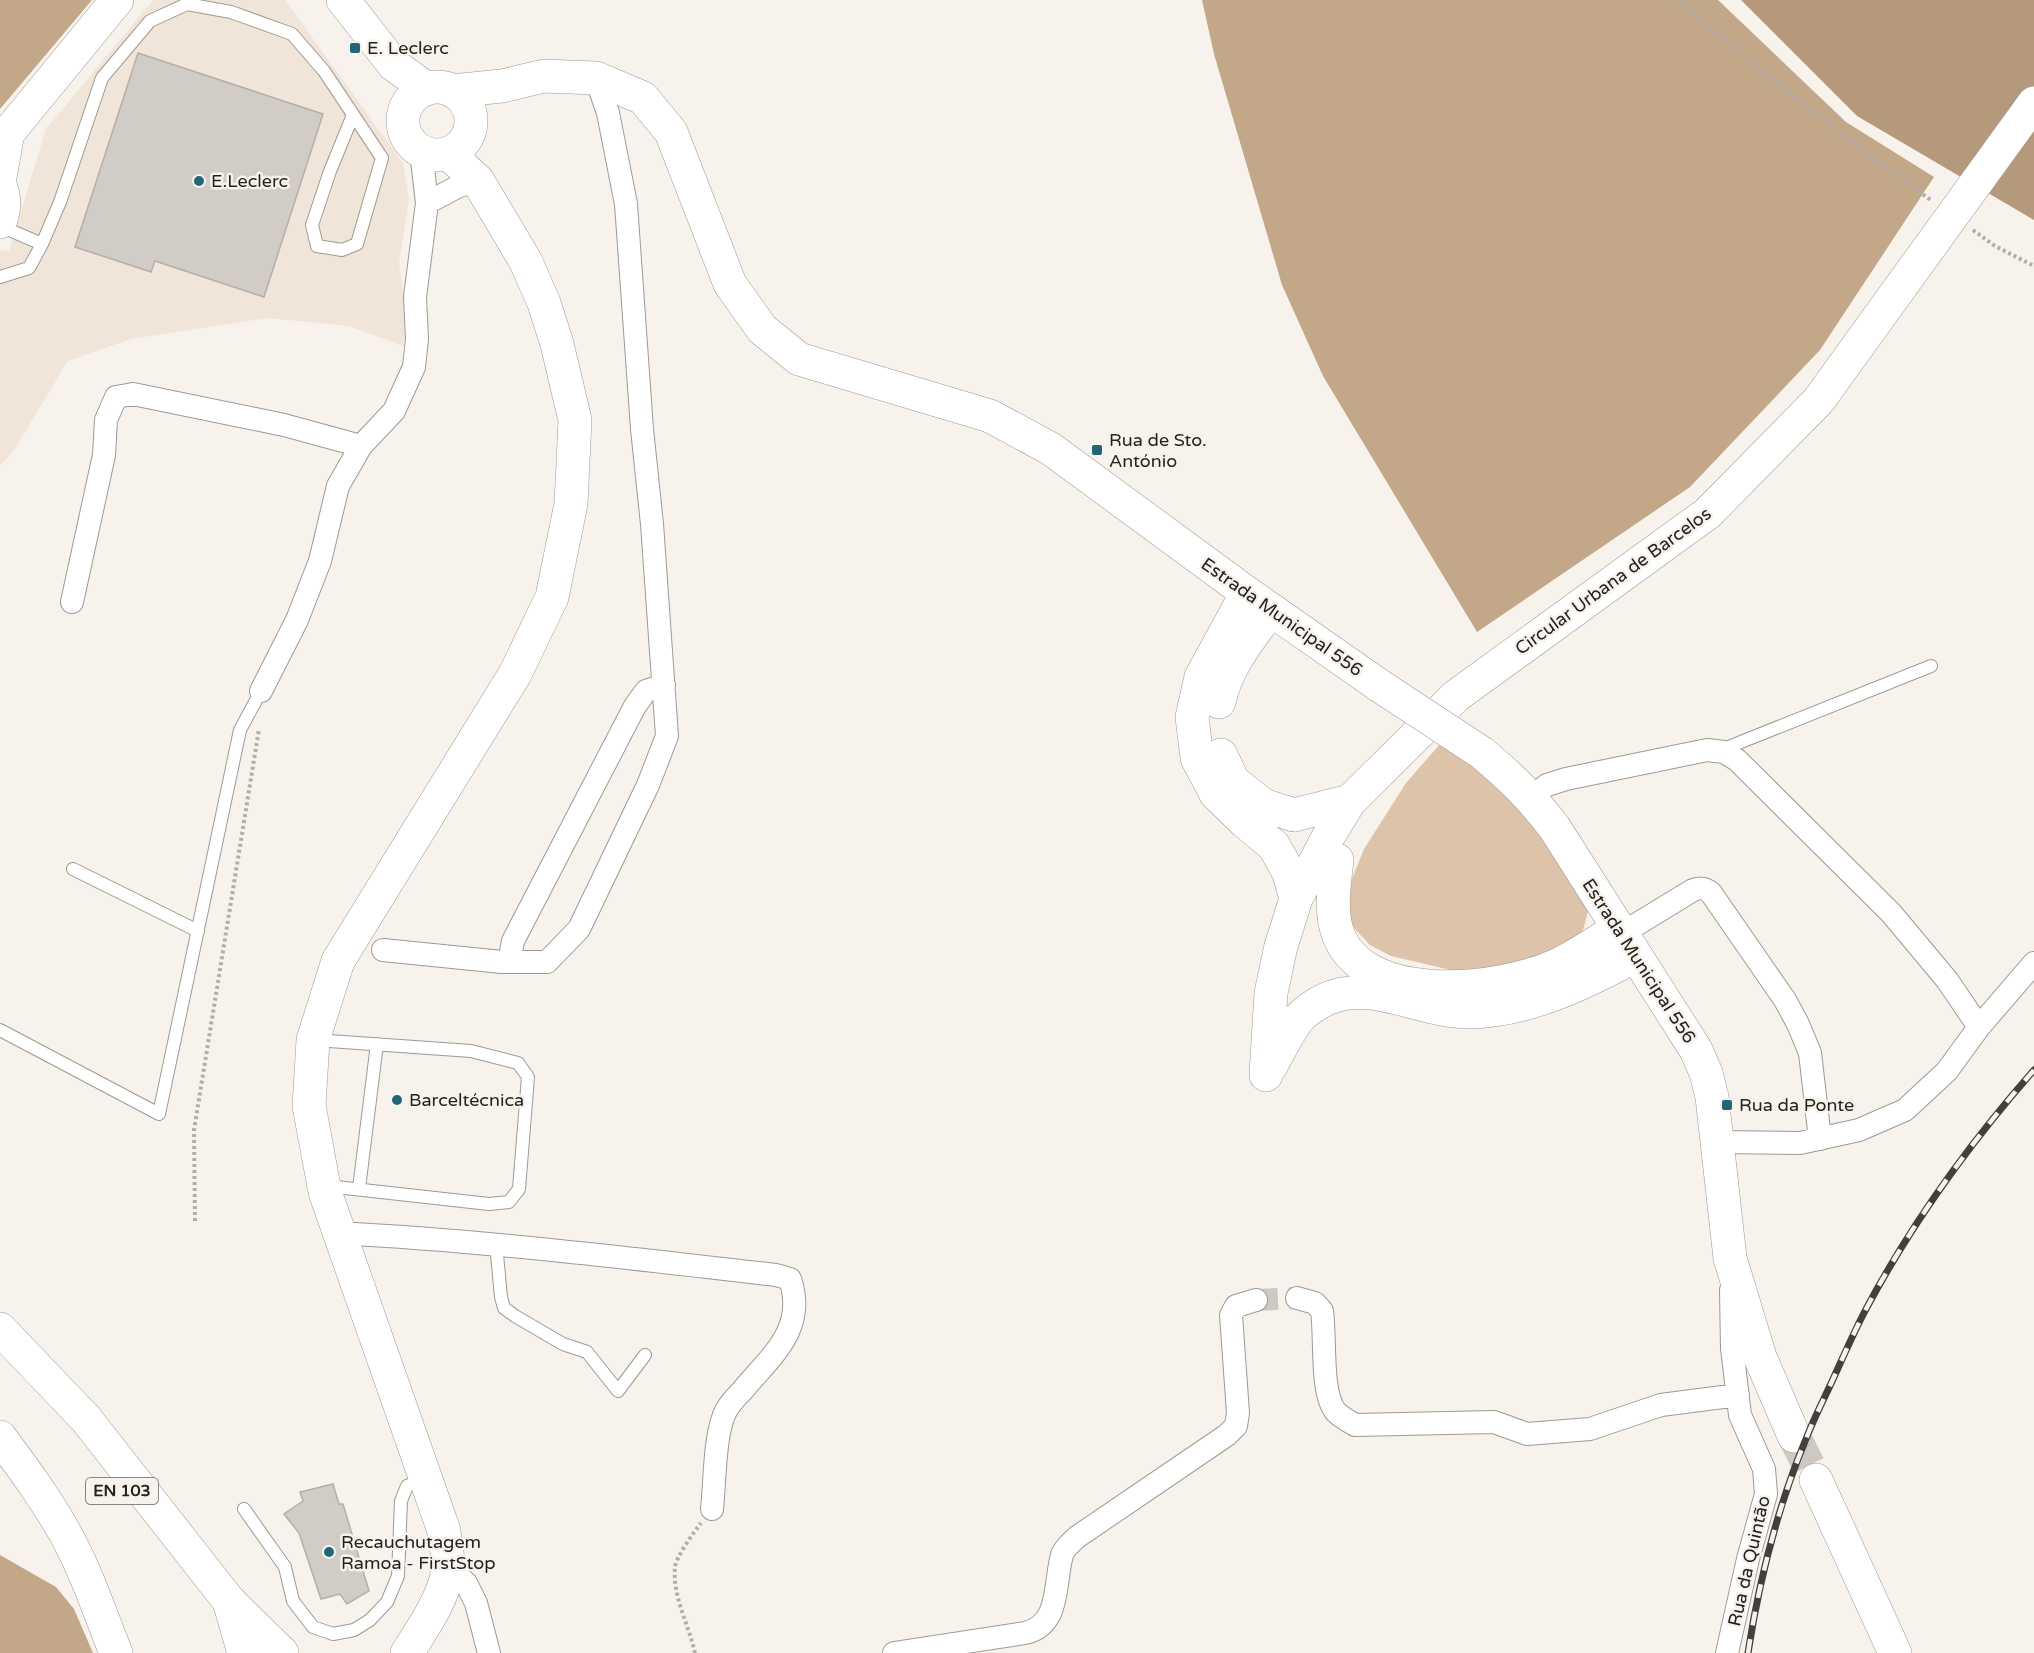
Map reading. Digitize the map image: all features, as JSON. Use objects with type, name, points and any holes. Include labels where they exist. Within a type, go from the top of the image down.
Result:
[{"type":"main road","points":[[0,177],[4,136],[117,0]]},
{"type":"main road","points":[[343,0],[394,65],[429,95],[460,97],[466,105],[450,144]]},
{"type":"main road","name":"Estrada Municipal 556","points":[[429,95],[502,86],[544,76],[596,78],[643,98],[672,132],[730,284],[762,329],[799,359],[990,416],[1051,450],[1259,602],[1482,753],[1510,776],[1531,797],[1554,827],[1696,1050],[1712,1097],[1730,1258],[1760,1357],[1794,1436]]},
{"type":"main road","points":[[429,95],[404,116],[403,126],[412,145],[450,144],[502,86]]},
{"type":"main road","name":"Circular Urbana de Barcelos","points":[[1269,1034],[1275,972],[1296,899],[1328,837],[1350,801],[1456,696],[1708,513],[1819,400],[2034,103]]},
{"type":"main road","points":[[407,1653],[438,1600],[448,1569],[444,1531],[324,1186],[309,1106],[313,1040],[338,961],[515,674],[552,597],[571,504],[574,420],[558,344],[544,303],[526,262],[478,182],[450,144]]},
{"type":"main road","points":[[0,185],[4,201],[0,224]]},
{"type":"main road","points":[[1259,602],[1243,647],[1222,685],[1215,719],[1219,751],[1233,782],[1263,805],[1294,814],[1350,801]]},
{"type":"main road","points":[[1259,602],[1201,677],[1192,717],[1197,758],[1216,795],[1274,846],[1289,873],[1296,899]]},
{"type":"main road","name":"Circular Urbana de Barcelos","points":[[1269,1034],[1310,917],[1337,860],[1400,752]]},
{"type":"main road","points":[[1337,860],[1333,905],[1335,924],[1341,940],[1350,954],[1363,965],[1393,980],[1443,988],[1484,986],[1523,977],[1555,966],[1587,949],[1624,940]]},
{"type":"main road","points":[[1269,1034],[1266,1075],[1297,1020],[1315,1006],[1338,995],[1355,992],[1373,993],[1442,1009],[1466,1012],[1490,1010],[1533,1001],[1568,990],[1624,940]]},
{"type":"main road","name":"EN 103","points":[[0,1329],[86,1419],[229,1601]]},
{"type":"main road","name":"EN 103","points":[[0,1335],[243,1651]]},
{"type":"main road","points":[[0,1437],[33,1481],[65,1534],[91,1589],[116,1653]]},
{"type":"main road","points":[[1816,1480],[1895,1653]]},
{"type":"main road","points":[[229,1601],[243,1651]]},
{"type":"main road","points":[[229,1601],[282,1653]]},
{"type":"street","points":[[383,950],[509,962],[547,962],[579,929],[648,785],[667,736],[626,204],[608,113],[596,78]]},
{"type":"street","points":[[261,691],[297,620],[320,561],[338,486],[362,446],[394,411],[414,367],[417,339],[415,297],[427,202],[450,144]]},
{"type":"street","points":[[427,202],[459,186],[478,182]]},
{"type":"street","points":[[72,602],[104,456],[106,420],[116,398],[133,394],[284,425],[362,446]]},
{"type":"street","points":[[509,962],[513,941],[635,706],[646,691],[664,685]]},
{"type":"street","points":[[1531,797],[1547,785],[1566,779],[1707,750],[1724,752],[1745,768],[1891,913],[1947,980],[1979,1027]]},
{"type":"street","points":[[1624,940],[1693,890],[1706,889],[1711,893],[1785,1000],[1798,1024],[1810,1053],[1820,1139]]},
{"type":"street","points":[[1717,1142],[1800,1143],[1859,1130],[1905,1110],[1947,1071],[1979,1027],[2034,963]]},
{"type":"street","points":[[339,1233],[496,1244],[776,1275],[790,1279],[795,1293],[795,1310],[790,1329],[782,1345],[726,1409],[718,1445],[712,1509]]},
{"type":"street","name":"Rua da Quintão","points":[[1727,1653],[1748,1559],[1766,1494],[1764,1469],[1740,1415],[1732,1348],[1730,1258]]},
{"type":"street","points":[[1297,1298],[1315,1303],[1322,1311],[1327,1389],[1330,1402],[1336,1412],[1355,1425],[1494,1422],[1527,1434],[1590,1429],[1661,1405],[1738,1395]]},
{"type":"street","points":[[894,1653],[969,1647],[1037,1630],[1047,1621],[1062,1552],[1077,1537],[1227,1435],[1236,1426],[1238,1413],[1232,1315],[1236,1306],[1256,1300]]},
{"type":"street","points":[[448,1569],[466,1583],[476,1603],[489,1653]]},
{"type":"lane","points":[[0,277],[29,268],[42,244],[60,202],[102,78],[150,21],[187,4],[231,12],[292,34],[324,71],[382,158],[357,244],[342,250],[317,246],[312,225],[330,171],[353,115]]},
{"type":"lane","points":[[0,224],[42,244]]},
{"type":"lane","points":[[1724,752],[1731,746],[1931,666]]},
{"type":"lane","points":[[0,1030],[159,1114],[240,730],[261,691]]},
{"type":"lane","points":[[73,869],[198,931]]},
{"type":"lane","points":[[313,1040],[471,1051],[519,1063],[528,1077],[519,1189],[509,1202],[489,1204],[359,1188],[324,1186]]},
{"type":"lane","points":[[359,1188],[377,1044]]},
{"type":"lane","points":[[496,1244],[501,1297],[504,1308],[514,1316],[563,1344],[587,1352],[618,1390],[645,1355]]},
{"type":"lane","points":[[244,1509],[285,1567],[293,1601],[313,1627],[333,1634],[354,1630],[370,1620],[387,1602],[398,1576],[401,1501],[407,1486],[426,1478]]},
{"type":"path","points":[[1679,0],[1877,161],[1941,207]]},
{"type":"path","points":[[1968,226],[1995,246],[2034,267]]},
{"type":"path","points":[[195,1221],[194,1130],[259,729]]},
{"type":"path","points":[[695,1653],[692,1635],[676,1591],[675,1565],[712,1509]]},
{"type":"shaded area","points":[[0,0],[92,0],[0,109]]},
{"type":"shaded area","points":[[153,0],[285,0],[403,163],[409,200],[399,263],[407,321],[403,346],[349,326],[267,318],[131,339],[68,361],[13,452],[0,466],[0,250],[9,251],[46,129]]},
{"type":"shaded area","points":[[1202,0],[1718,0],[1846,122],[1934,177],[1820,350],[1690,487],[1477,632],[1323,376],[1282,285],[1214,54]]},
{"type":"shaded area","points":[[1741,0],[2034,0],[2034,220],[1857,116]]},
{"type":"shaded area","points":[[1441,743],[1489,772],[1530,812],[1589,908],[1583,930],[1567,947],[1527,964],[1455,971],[1391,956],[1370,945],[1353,927],[1347,907],[1350,884],[1364,849],[1406,783]]},
{"type":"shaded area","points":[[0,1555],[56,1587],[74,1609],[93,1653],[0,1653]]},
{"type":"building","name":"E.Leclerc","points":[[138,53],[323,114],[264,297],[155,261],[151,272],[75,247]]},
{"type":"building","points":[[333,1484],[339,1504],[343,1504],[369,1591],[347,1604],[340,1594],[321,1599],[299,1533],[284,1514],[303,1501],[300,1492]]},
{"type":"tunnel","points":[[1256,1300],[1297,1298]]},
{"type":"tunnel","points":[[1794,1436],[1816,1480]]},
{"type":"railway","points":[[1748,1653],[1764,1571],[1778,1517],[1812,1423],[1857,1327],[1902,1247],[1942,1186],[2034,1070]]},
{"type":"place","name":"E. Leclerc","points":[[355,48]]},
{"type":"place","name":"E.Leclerc","points":[[199,181]]},
{"type":"place","name":"Rua de Sto. António","points":[[1097,450]]},
{"type":"place","name":"Barceltécnica","points":[[397,1100]]},
{"type":"place","name":"Rua da Ponte","points":[[1727,1105]]},
{"type":"place","name":"Recauchutagem Ramoa - FirstStop","points":[[329,1552]]}]
